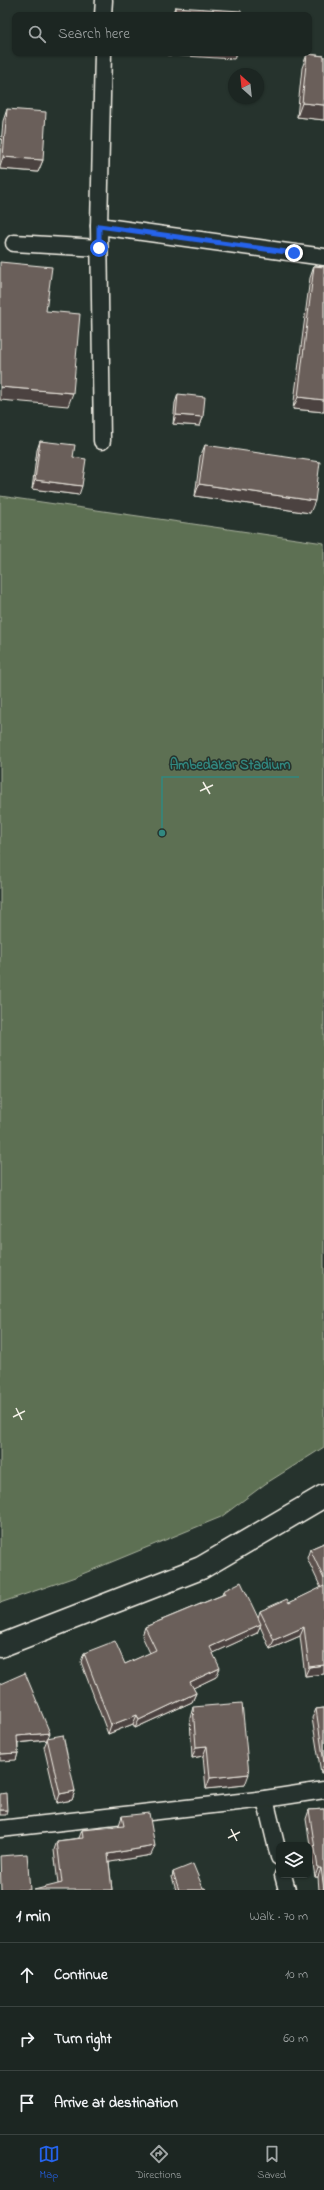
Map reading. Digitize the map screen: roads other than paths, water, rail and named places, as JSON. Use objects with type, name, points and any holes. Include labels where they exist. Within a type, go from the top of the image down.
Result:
[{"type":"street","points":[[103,12],[104,0]]},
{"type":"street","points":[[102,442],[99,226],[103,56]]},
{"type":"street","points":[[99,226],[324,257]]},
{"type":"street","points":[[14,243],[99,248]]},
{"type":"street","points":[[0,1646],[201,1568],[324,1496]]},
{"type":"street","points":[[0,1829],[265,1799],[324,1790]]},
{"type":"street","points":[[265,1799],[276,1845]]},
{"type":"street","points":[[284,1878],[287,1890]]},
{"type":"place","name":"Ambedakar Stadium","points":[[162,833]]}]
